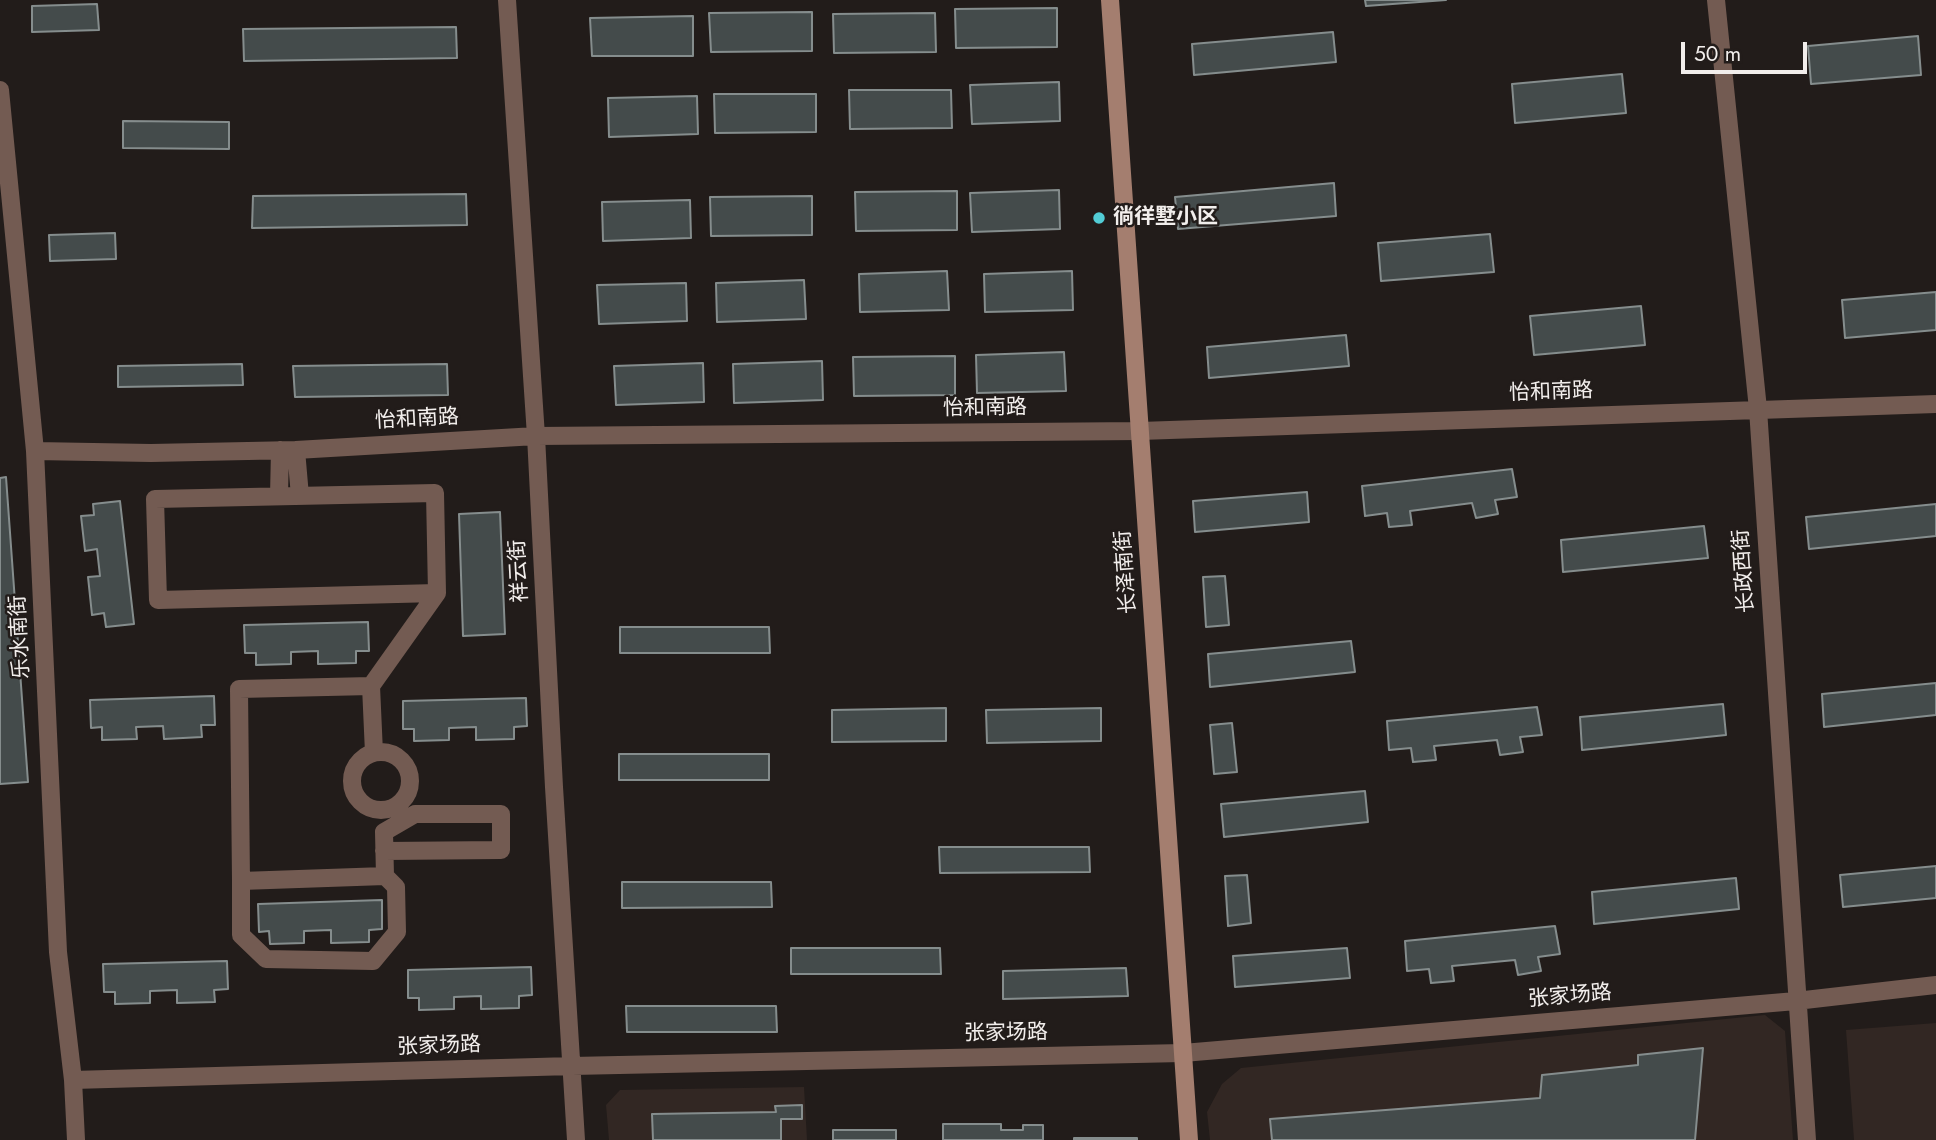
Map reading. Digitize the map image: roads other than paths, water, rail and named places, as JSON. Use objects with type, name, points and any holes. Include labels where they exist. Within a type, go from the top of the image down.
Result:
[{"type":"street","name":"祥云街","points":[[507,0],[536,436],[576,1140]]},
{"type":"street","name":"长泽南街","points":[[1110,0],[1189,1140]]},
{"type":"street","name":"长政西街","points":[[1716,0],[1758,409],[1807,1140]]},
{"type":"street","name":"乐水南街","points":[[0,90],[35,451],[58,952],[74,1080],[76,1140]]},
{"type":"street","name":"怡和南路","points":[[35,451],[151,453],[288,450],[536,436],[1140,430],[1936,404]]},
{"type":"street","points":[[288,450],[300,496]]},
{"type":"street","points":[[279,496],[288,450]]},
{"type":"street","points":[[374,753],[371,685],[437,593],[435,493],[155,499],[158,600],[437,593]]},
{"type":"street","points":[[371,685],[239,689],[240,934],[266,959],[373,961],[397,932],[396,887],[385,876],[384,850],[384,832],[393,817],[404,799],[410,783],[410,774],[400,759],[392,754],[374,753],[358,764],[352,783],[360,801],[368,807],[393,817],[415,814],[501,814],[501,850],[384,850]]},
{"type":"street","points":[[241,881],[385,876]]},
{"type":"street","name":"张家场路","points":[[74,1080],[1183,1053],[1796,1001],[1936,985]]},
{"type":"place","name":"徜徉墅小区","points":[[1099,218]]}]
